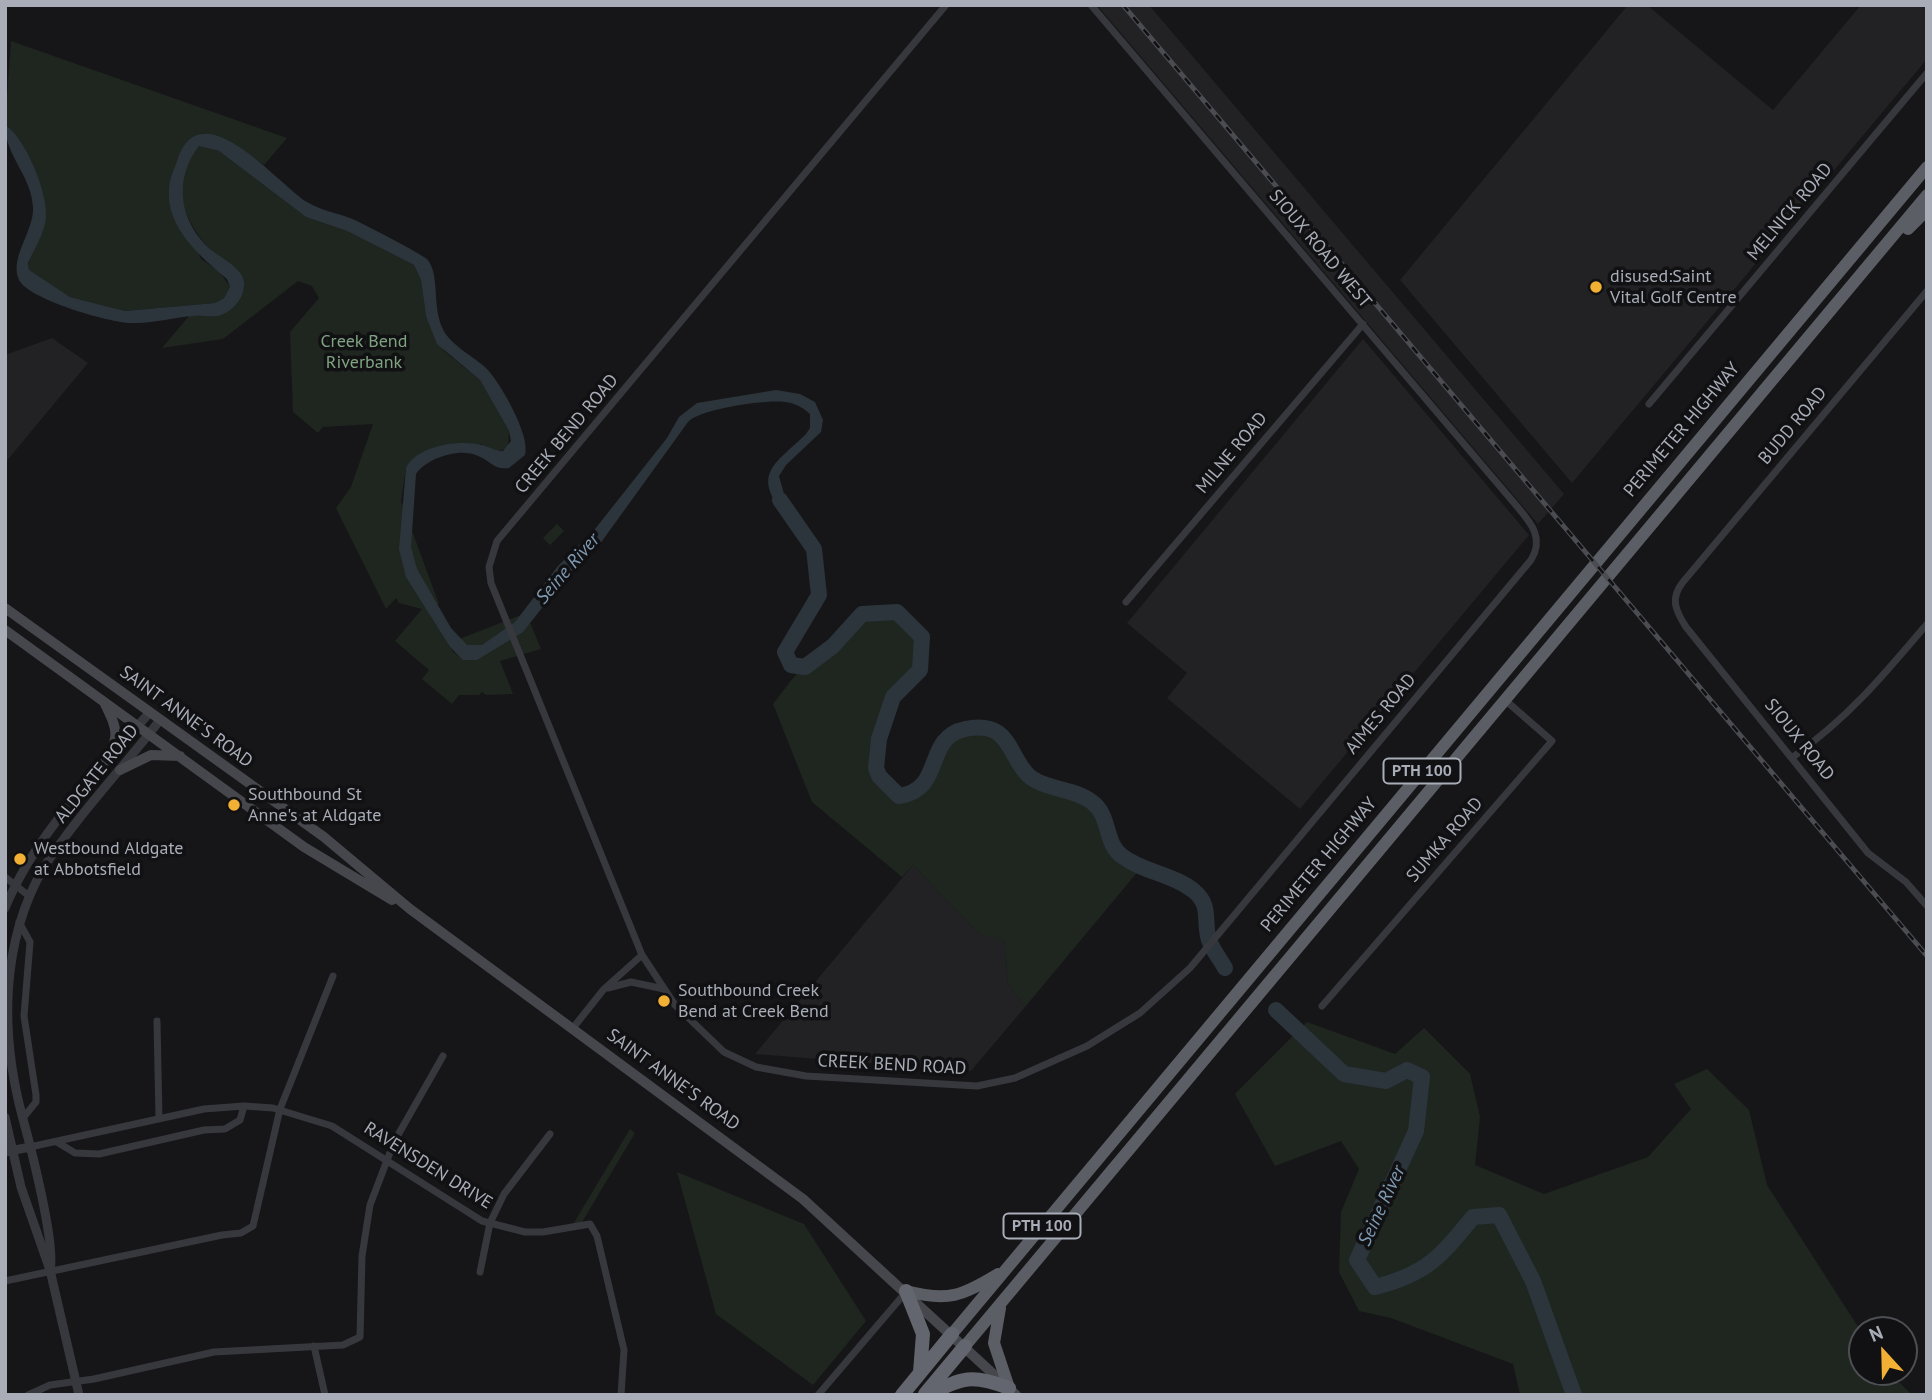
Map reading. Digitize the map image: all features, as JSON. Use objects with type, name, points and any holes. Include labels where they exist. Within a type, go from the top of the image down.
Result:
[{"type":"highway","name":"PERIMETER HIGHWAY","points":[[902,1395],[1927,167]]},
{"type":"highway","name":"PERIMETER HIGHWAY","points":[[927,1395],[965,1346],[1927,195]]},
{"type":"highway","points":[[1869,265],[1927,210]]},
{"type":"highway","points":[[906,1291],[934,1298],[948,1298],[972,1289],[1007,1268]]},
{"type":"highway","points":[[906,1291],[923,1334],[920,1372]]},
{"type":"highway","points":[[1001,1303],[994,1343],[1009,1392]]},
{"type":"highway","points":[[927,1395],[957,1380],[969,1378],[986,1379],[1009,1392]]},
{"type":"main road","name":"SAINT ANNE'S ROAD","points":[[5,608],[324,837],[410,909],[803,1199],[965,1346],[1009,1392]]},
{"type":"main road","name":"SAINT ANNE'S ROAD","points":[[5,630],[304,847],[410,909]]},
{"type":"main road","points":[[102,767],[114,747],[117,729],[103,699]]},
{"type":"main road","points":[[120,771],[151,755],[181,756]]},
{"type":"street","name":"CREEK BEND ROAD","points":[[946,5],[497,541],[489,566],[491,583],[516,651],[642,955],[676,1005],[724,1052],[756,1067],[806,1076],[977,1086],[1016,1079],[1087,1046],[1140,1013],[1189,968],[1223,929]]},
{"type":"street","name":"SIOUX ROAD WEST","points":[[1091,5],[1523,514]]},
{"type":"street","name":"MELNICK ROAD","points":[[1650,404],[1927,73]]},
{"type":"street","name":"BUDD ROAD","points":[[1683,582],[1927,291]]},
{"type":"street","name":"MILNE ROAD","points":[[1126,602],[1363,324]]},
{"type":"street","name":"AIMES ROAD","points":[[1223,929],[1531,560],[1536,551],[1537,537],[1523,514]]},
{"type":"street","name":"SIOUX ROAD","points":[[1683,582],[1676,590],[1675,605],[1686,627],[1868,853],[1906,882],[1927,906]]},
{"type":"street","points":[[1793,757],[1833,728],[1878,682],[1927,624]]},
{"type":"street","name":"SUMKA ROAD","points":[[1322,1006],[1552,741],[1505,700]]},
{"type":"street","name":"ALDGATE ROAD","points":[[5,908],[30,857],[150,712]]},
{"type":"street","name":"ALDGATE ROAD","points":[[50,1270],[51,1254],[5,1022],[8,962],[29,895],[62,842],[160,720]]},
{"type":"street","points":[[5,877],[29,895]]},
{"type":"street","points":[[19,921],[30,942],[24,1016],[36,1095],[36,1102],[23,1118]]},
{"type":"street","points":[[573,1028],[604,989],[642,955]]},
{"type":"street","points":[[5,1280],[248,1231],[255,1221],[280,1110],[333,976]]},
{"type":"street","points":[[604,989],[631,982],[665,989]]},
{"type":"street","points":[[157,1021],[159,1119]]},
{"type":"street","points":[[27,1395],[50,1385],[235,1349],[343,1345],[360,1337],[360,1278],[366,1222],[387,1161],[443,1056]]},
{"type":"street","points":[[56,1142],[75,1153],[99,1154],[204,1130],[225,1129],[240,1120],[244,1106]]},
{"type":"street","name":"RAVENSDEN DRIVE","points":[[30,1147],[204,1109],[244,1106],[280,1110],[332,1126],[458,1208],[489,1223],[543,1232],[585,1223],[595,1229],[624,1350],[621,1395]]},
{"type":"street","name":"ALDGATE ROAD","points":[[5,1119],[9,1151],[50,1270],[79,1395]]},
{"type":"street","points":[[480,1272],[489,1223],[517,1174],[550,1134]]},
{"type":"street","points":[[9,1151],[30,1147]]},
{"type":"street","points":[[818,1395],[906,1291]]},
{"type":"street","points":[[314,1346],[325,1395]]},
{"type":"shaded area","points":[[1097,5],[1149,5],[1564,494],[1538,524]]},
{"type":"shaded area","points":[[1628,5],[1647,5],[1773,110],[1861,5],[1927,5],[1927,59],[1572,483],[1400,280]]},
{"type":"shaded area","points":[[52,338],[88,363],[5,463],[5,355]]},
{"type":"shaded area","points":[[1363,339],[1529,535],[1300,809],[1167,698],[1187,673],[1127,623]]},
{"type":"shaded area","points":[[913,865],[980,935],[1004,939],[1008,983],[1025,1007],[971,1071],[755,1054]]},
{"type":"green space","points":[[11,41],[287,138],[264,165],[226,140],[202,133],[177,161],[169,187],[201,259],[219,271],[230,287],[224,298],[215,303],[125,311],[70,297],[29,271],[31,255],[43,230],[44,204],[30,157],[14,132],[5,125]]},
{"type":"green space","name":"Creek Bend Riverbank","points":[[199,146],[219,151],[306,217],[347,231],[414,265],[421,280],[426,316],[444,351],[480,380],[509,431],[508,449],[496,451],[481,444],[406,468],[401,501],[439,604],[426,608],[453,652],[463,659],[454,641],[526,613],[541,649],[500,661],[513,694],[486,695],[482,692],[479,695],[459,695],[452,704],[422,679],[429,670],[395,641],[422,609],[399,603],[396,598],[386,609],[336,508],[351,487],[373,424],[323,427],[318,433],[293,412],[290,332],[319,298],[312,286],[298,281],[223,339],[162,348],[189,316],[224,313],[231,309],[241,297],[244,286],[201,239],[183,205],[182,186],[186,167]]},
{"type":"green space","points":[[557,524],[564,531],[550,545],[543,538]]},
{"type":"green space","points":[[872,611],[885,613],[918,626],[924,646],[919,662],[893,700],[880,739],[878,769],[890,790],[910,796],[927,779],[948,736],[962,730],[979,728],[995,731],[1008,739],[1037,778],[1088,800],[1100,815],[1109,851],[1124,864],[1140,869],[1025,1007],[1008,983],[1004,940],[980,935],[913,865],[902,877],[812,802],[773,704],[797,674],[824,655],[849,624]]},
{"type":"green space","points":[[1307,1022],[1395,1054],[1424,1028],[1470,1074],[1480,1117],[1475,1165],[1544,1194],[1648,1157],[1691,1109],[1674,1084],[1707,1069],[1749,1110],[1767,1185],[1851,1316],[1848,1316],[1848,1386],[1903,1386],[1912,1395],[1520,1395],[1513,1364],[1391,1318],[1359,1311],[1339,1272],[1341,1212],[1359,1169],[1341,1141],[1275,1166],[1235,1094]]},
{"type":"green space","points":[[630,1129],[635,1133],[581,1224],[572,1226]]},
{"type":"green space","points":[[677,1172],[804,1224],[866,1321],[813,1385],[716,1314]]},
{"type":"water","name":"Seine River","points":[[5,125],[13,131],[34,166],[46,207],[45,223],[28,263],[29,270],[70,297],[125,311],[215,303],[224,298],[230,287],[227,279],[187,240],[173,216],[170,203],[170,181],[178,158],[189,140],[204,134],[222,137],[241,148],[307,202],[357,221],[427,259],[434,275],[442,328],[452,341],[492,375],[513,410],[526,446],[525,455],[509,468],[499,468],[478,456],[462,453],[436,459],[416,474],[411,547],[417,569],[451,628],[467,645],[482,645],[515,622],[558,566],[595,529],[667,438],[679,417],[697,403],[776,390],[800,394],[815,402],[823,420],[821,432],[786,465],[779,476],[784,494],[796,510],[788,519],[770,491],[768,481],[776,463],[810,428],[810,414],[795,404],[776,401],[734,406],[695,417],[688,422],[597,548],[568,575],[523,632],[477,660],[463,660],[450,647],[406,577],[399,549],[406,468],[419,454],[439,446],[472,443],[503,451],[511,441],[509,431],[480,380],[437,344],[426,316],[421,280],[414,265],[347,231],[306,217],[219,151],[199,146],[185,172],[183,200],[186,213],[200,239],[234,266],[242,276],[244,284],[240,299],[228,312],[218,316],[139,323],[106,319],[70,309],[37,295],[19,280],[17,263],[30,226],[33,208],[28,186],[9,147]]},
{"type":"waterway","name":"Seine River","points":[[780,500],[814,549],[819,595],[785,652],[791,665],[805,667],[833,646],[862,614],[897,612],[922,637],[920,670],[893,697],[879,739],[876,768],[879,776],[899,796],[913,792],[923,784],[943,742],[952,734],[965,729],[991,729],[1006,741],[1028,775],[1042,784],[1077,794],[1092,802],[1102,815],[1112,844],[1122,856],[1186,885],[1200,897],[1205,908],[1209,940],[1225,968]]},
{"type":"waterway","name":"Seine River","points":[[1276,1010],[1344,1074],[1386,1081],[1407,1070],[1422,1077],[1416,1131],[1357,1260],[1375,1287],[1420,1270],[1441,1253],[1473,1217],[1499,1215],[1533,1281],[1574,1395]]},
{"type":"railway","points":[[1123,5],[1927,956]]},
{"type":"place","name":"disused:Saint Vital Golf Centre","points":[[1596,287]]},
{"type":"place","name":"Southbound St Anne's at Aldgate","points":[[234,805]]},
{"type":"place","name":"Westbound Aldgate at Abbotsfield","points":[[20,859]]},
{"type":"place","name":"Southbound Creek Bend at Creek Bend","points":[[664,1001]]}]
